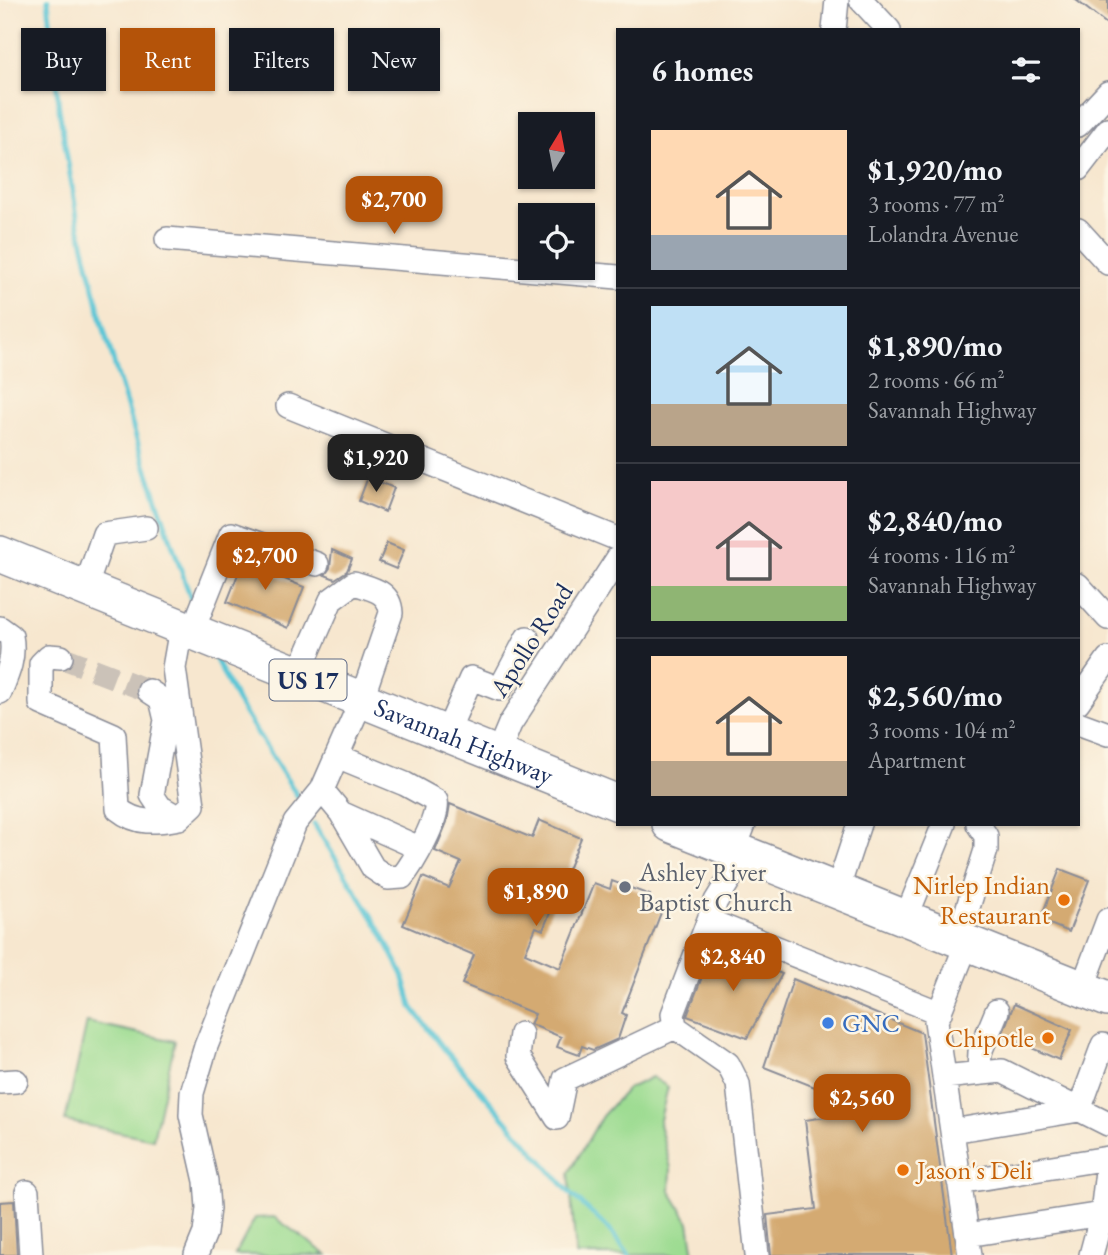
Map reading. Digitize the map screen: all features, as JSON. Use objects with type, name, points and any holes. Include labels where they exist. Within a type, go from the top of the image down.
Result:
[{"type":"highway","name":"Savannah Highway","points":[[0,554],[616,802]]},
{"type":"highway","points":[[689,828],[741,843],[836,891],[1095,994]]},
{"type":"street","points":[[834,28],[837,0]]},
{"type":"street","points":[[860,0],[887,28]]},
{"type":"street","points":[[1080,166],[1107,132],[1082,121],[1108,93]]},
{"type":"street","points":[[1080,232],[1108,263]]},
{"type":"street","points":[[167,239],[616,277]]},
{"type":"street","points":[[288,406],[616,538]]},
{"type":"street","points":[[85,589],[104,534],[146,528]]},
{"type":"street","points":[[61,657],[50,656],[41,664],[41,703],[114,735],[118,810],[128,817],[146,823],[179,818],[193,805],[174,668],[186,630],[231,534],[317,564]]},
{"type":"street","name":"Apollo Road","points":[[498,755],[510,723],[616,561]]},
{"type":"street","points":[[196,1255],[205,1233],[208,1208],[206,1181],[191,1115],[192,1093],[228,986],[295,823],[322,790],[360,701],[391,613],[391,602],[385,594],[354,583],[335,595],[298,675]]},
{"type":"street","points":[[1080,587],[1108,618]]},
{"type":"street","points":[[0,628],[11,636],[13,648],[10,668],[0,691]]},
{"type":"street","points":[[446,735],[471,678],[500,689],[527,638]]},
{"type":"street","points":[[1080,699],[1108,659]]},
{"type":"street","points":[[149,691],[161,699],[166,720],[152,796],[160,807],[179,818]]},
{"type":"street","points":[[1080,724],[1108,734]]},
{"type":"street","points":[[322,790],[341,813],[373,868],[382,876],[402,877],[438,808],[436,801],[405,784],[337,756]]},
{"type":"street","points":[[341,813],[419,848]]},
{"type":"street","points":[[836,891],[858,826]]},
{"type":"street","points":[[906,918],[943,826]]},
{"type":"street","points":[[979,826],[986,836],[986,850],[963,941],[936,1021],[968,1245],[1105,1220]]},
{"type":"street","points":[[741,843],[673,1014],[675,1027],[728,1064],[738,1084],[757,1255]]},
{"type":"street","points":[[1095,994],[1108,920]]},
{"type":"street","points":[[709,921],[940,1013]]},
{"type":"street","points":[[979,1071],[980,1052],[997,1011]]},
{"type":"street","points":[[522,1034],[518,1056],[557,1118],[565,1079],[675,1027]]},
{"type":"street","points":[[1079,1110],[1103,1045]]},
{"type":"street","points":[[944,1077],[979,1071],[1002,1071],[1108,1124]]},
{"type":"street","points":[[952,1131],[1079,1110]]},
{"type":"street","points":[[959,1182],[1108,1160],[1105,1220],[1093,1255]]},
{"type":"street","points":[[27,1192],[30,1255]]},
{"type":"green space","points":[[87,1022],[175,1041],[153,1139],[65,1121]]},
{"type":"green space","points":[[652,1077],[668,1087],[659,1124],[671,1168],[670,1191],[689,1222],[694,1255],[576,1255],[569,1173],[602,1116],[627,1089]]},
{"type":"green space","points":[[274,1217],[327,1255],[235,1255],[255,1218]]},
{"type":"building","points":[[1076,0],[1108,0],[1108,25]]},
{"type":"building","points":[[368,477],[394,488],[385,512],[359,501]]},
{"type":"building","points":[[387,543],[404,550],[396,569],[379,562]]},
{"type":"building","points":[[332,550],[352,559],[347,571],[335,579],[325,575],[330,568]]},
{"type":"building","points":[[246,554],[271,563],[267,572],[304,587],[288,628],[227,602]]},
{"type":"building","points":[[450,804],[532,838],[539,820],[581,838],[543,930],[536,927],[525,953],[560,968],[594,883],[610,889],[612,881],[650,895],[647,904],[662,910],[622,1013],[626,1015],[618,1039],[593,1050],[582,1046],[579,1055],[557,1047],[561,1037],[530,1024],[535,1014],[462,984],[474,955],[403,925],[423,877],[449,888],[461,862],[435,851],[447,822]]},
{"type":"building","name":"Nirlep Indian Restaurant","points":[[1060,869],[1089,880],[1069,932],[1040,920]]},
{"type":"building","points":[[714,946],[782,974],[747,1038],[687,1016]]},
{"type":"building","points":[[793,979],[922,1033],[952,1255],[771,1255],[767,1215],[816,1209],[805,1120],[873,1110],[764,1067]]},
{"type":"building","points":[[1014,1004],[1072,1030],[1059,1060],[1002,1035]]},
{"type":"building","points":[[14,1201],[17,1255],[0,1255],[0,1202]]},
{"type":"waterway","points":[[48,0],[59,109],[78,222],[103,326],[139,447],[192,602]]},
{"type":"waterway","points":[[213,654],[237,701],[298,797]]},
{"type":"waterway","points":[[314,824],[379,928],[403,975],[412,1007],[445,1050],[570,1193],[608,1228],[629,1255]]},
{"type":"tunnel","points":[[61,657],[149,691]]},
{"type":"place","name":"Ashley River Baptist Church","points":[[625,887]]},
{"type":"place","name":"Nirlep Indian Restaurant","points":[[1064,900]]},
{"type":"place","name":"GNC","points":[[828,1023]]},
{"type":"place","name":"Chipotle","points":[[1048,1038]]},
{"type":"place","name":"Jason's Deli","points":[[903,1170]]}]
